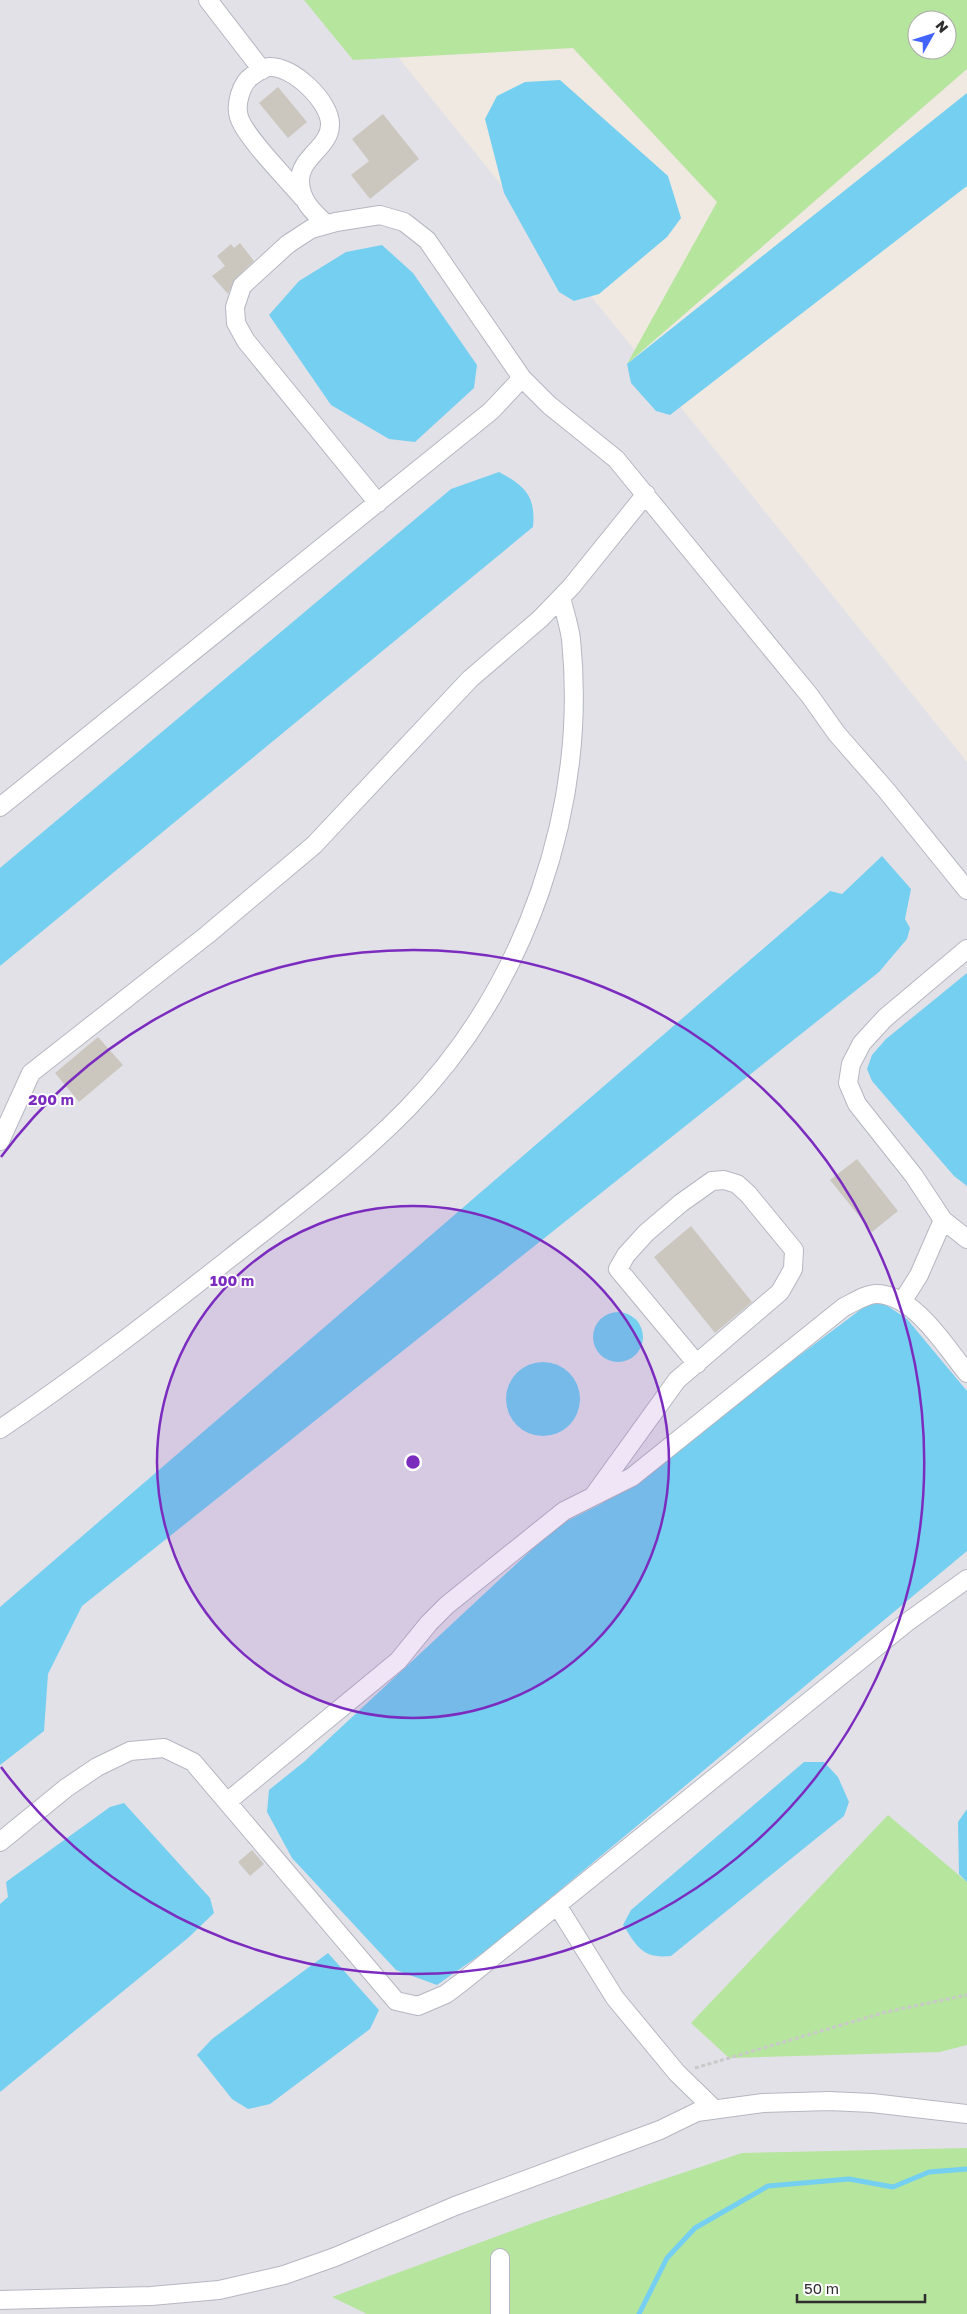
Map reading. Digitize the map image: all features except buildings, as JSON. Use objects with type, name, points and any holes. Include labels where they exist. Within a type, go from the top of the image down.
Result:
[{"type":"lane","points":[[208,0],[262,70]]},
{"type":"lane","points":[[302,198],[299,179],[306,163],[324,143],[331,126],[327,109],[310,88],[286,70],[268,67],[249,78],[238,97],[238,117],[253,139],[302,198],[326,224]]},
{"type":"lane","points":[[378,503],[246,341],[236,323],[235,307],[242,286],[288,244],[312,229],[326,224],[380,215],[404,222],[426,240],[522,378],[549,405],[616,459],[810,696],[836,734],[886,790],[967,890]]},
{"type":"lane","points":[[0,807],[491,411],[522,378]]},
{"type":"lane","points":[[0,1141],[31,1073],[261,891],[314,845],[470,679],[540,619],[561,597],[646,494]]},
{"type":"lane","points":[[0,1429],[150,1321],[327,1181],[407,1109],[442,1070],[471,1032],[495,991],[518,944],[541,891],[556,842],[574,719],[571,637],[561,597]]},
{"type":"lane","points":[[967,949],[885,1018],[862,1042],[850,1064],[848,1083],[857,1104],[914,1176],[943,1220],[967,1239]]},
{"type":"lane","points":[[592,1498],[677,1380],[697,1364],[780,1292],[794,1269],[794,1250],[748,1194],[737,1184],[724,1180],[712,1181],[681,1203],[646,1233],[626,1255],[618,1269],[697,1364]]},
{"type":"lane","points":[[902,1302],[920,1275],[943,1220]]},
{"type":"lane","points":[[227,1802],[398,1660],[447,1605],[564,1511],[632,1477],[844,1307],[875,1294],[896,1297],[918,1313],[967,1373]]},
{"type":"lane","points":[[0,1842],[66,1788],[97,1767],[130,1751],[164,1748],[193,1762],[396,2001],[418,2006],[446,1994],[898,1630],[967,1578]]},
{"type":"lane","points":[[557,1906],[615,1998],[677,2073],[714,2109]]},
{"type":"lane","points":[[0,2300],[152,2296],[219,2290],[284,2275],[335,2258],[455,2206],[660,2130],[697,2112],[764,2103],[829,2101],[872,2103],[967,2114]]},
{"type":"lane","points":[[500,2258],[500,2314]]},
{"type":"path","points":[[677,2073],[886,2012],[967,1995]]},
{"type":"shaded area","points":[[0,0],[352,0],[967,762],[967,2314],[0,2314]]},
{"type":"green space","points":[[304,0],[967,0],[967,69],[627,364],[717,202],[573,48],[353,60]]},
{"type":"green space","points":[[888,1815],[967,1882],[967,2045],[940,2052],[729,2058],[691,2023]]},
{"type":"green space","points":[[967,2148],[967,2314],[367,2314],[332,2297],[533,2223],[742,2153]]},
{"type":"water","points":[[560,80],[668,176],[681,218],[667,237],[599,294],[574,301],[559,292],[504,193],[485,119],[497,96],[525,82]]},
{"type":"water","points":[[967,93],[967,186],[670,415],[656,411],[631,383],[627,364]]},
{"type":"water","points":[[382,245],[413,273],[477,365],[474,388],[415,442],[389,439],[331,405],[269,315],[299,281],[346,252]]},
{"type":"water","points":[[499,472],[516,482],[527,493],[533,507],[533,527],[0,966],[0,868],[451,489]]},
{"type":"water","points":[[882,856],[911,889],[905,919],[910,928],[907,939],[879,972],[82,1606],[48,1674],[44,1731],[0,1765],[0,1607],[830,891],[842,894]]},
{"type":"water","points":[[967,973],[967,1186],[954,1176],[872,1081],[867,1069],[872,1055],[886,1039]]},
{"type":"water","points":[[876,1298],[907,1319],[967,1391],[967,1551],[494,1945],[437,1985],[396,1970],[292,1858],[267,1812],[269,1790],[305,1761],[557,1526],[601,1504]]},
{"type":"water","points":[[618,1312],[628,1314],[636,1319],[641,1327],[643,1337],[641,1347],[636,1355],[628,1360],[618,1362],[608,1360],[600,1355],[595,1347],[593,1337],[595,1327],[600,1319],[608,1314]]},
{"type":"water","points":[[543,1362],[564,1368],[574,1378],[580,1399],[574,1420],[564,1430],[543,1436],[522,1430],[512,1420],[506,1399],[512,1378],[522,1368]]},
{"type":"water","points":[[804,1762],[824,1762],[838,1777],[849,1802],[844,1816],[671,1956],[653,1955],[641,1950],[623,1925],[631,1910]]},
{"type":"water","points":[[124,1803],[210,1898],[214,1913],[188,1938],[0,2092],[0,1904],[8,1897],[6,1882],[110,1807]]},
{"type":"water","points":[[967,1809],[967,1882],[959,1874],[958,1822]]},
{"type":"water","points":[[328,1953],[379,2010],[370,2029],[270,2104],[248,2109],[232,2099],[197,2055],[212,2039]]},
{"type":"waterway","points":[[639,2314],[667,2258],[695,2228],[768,2186],[849,2179],[893,2187],[929,2172],[967,2169]]}]
